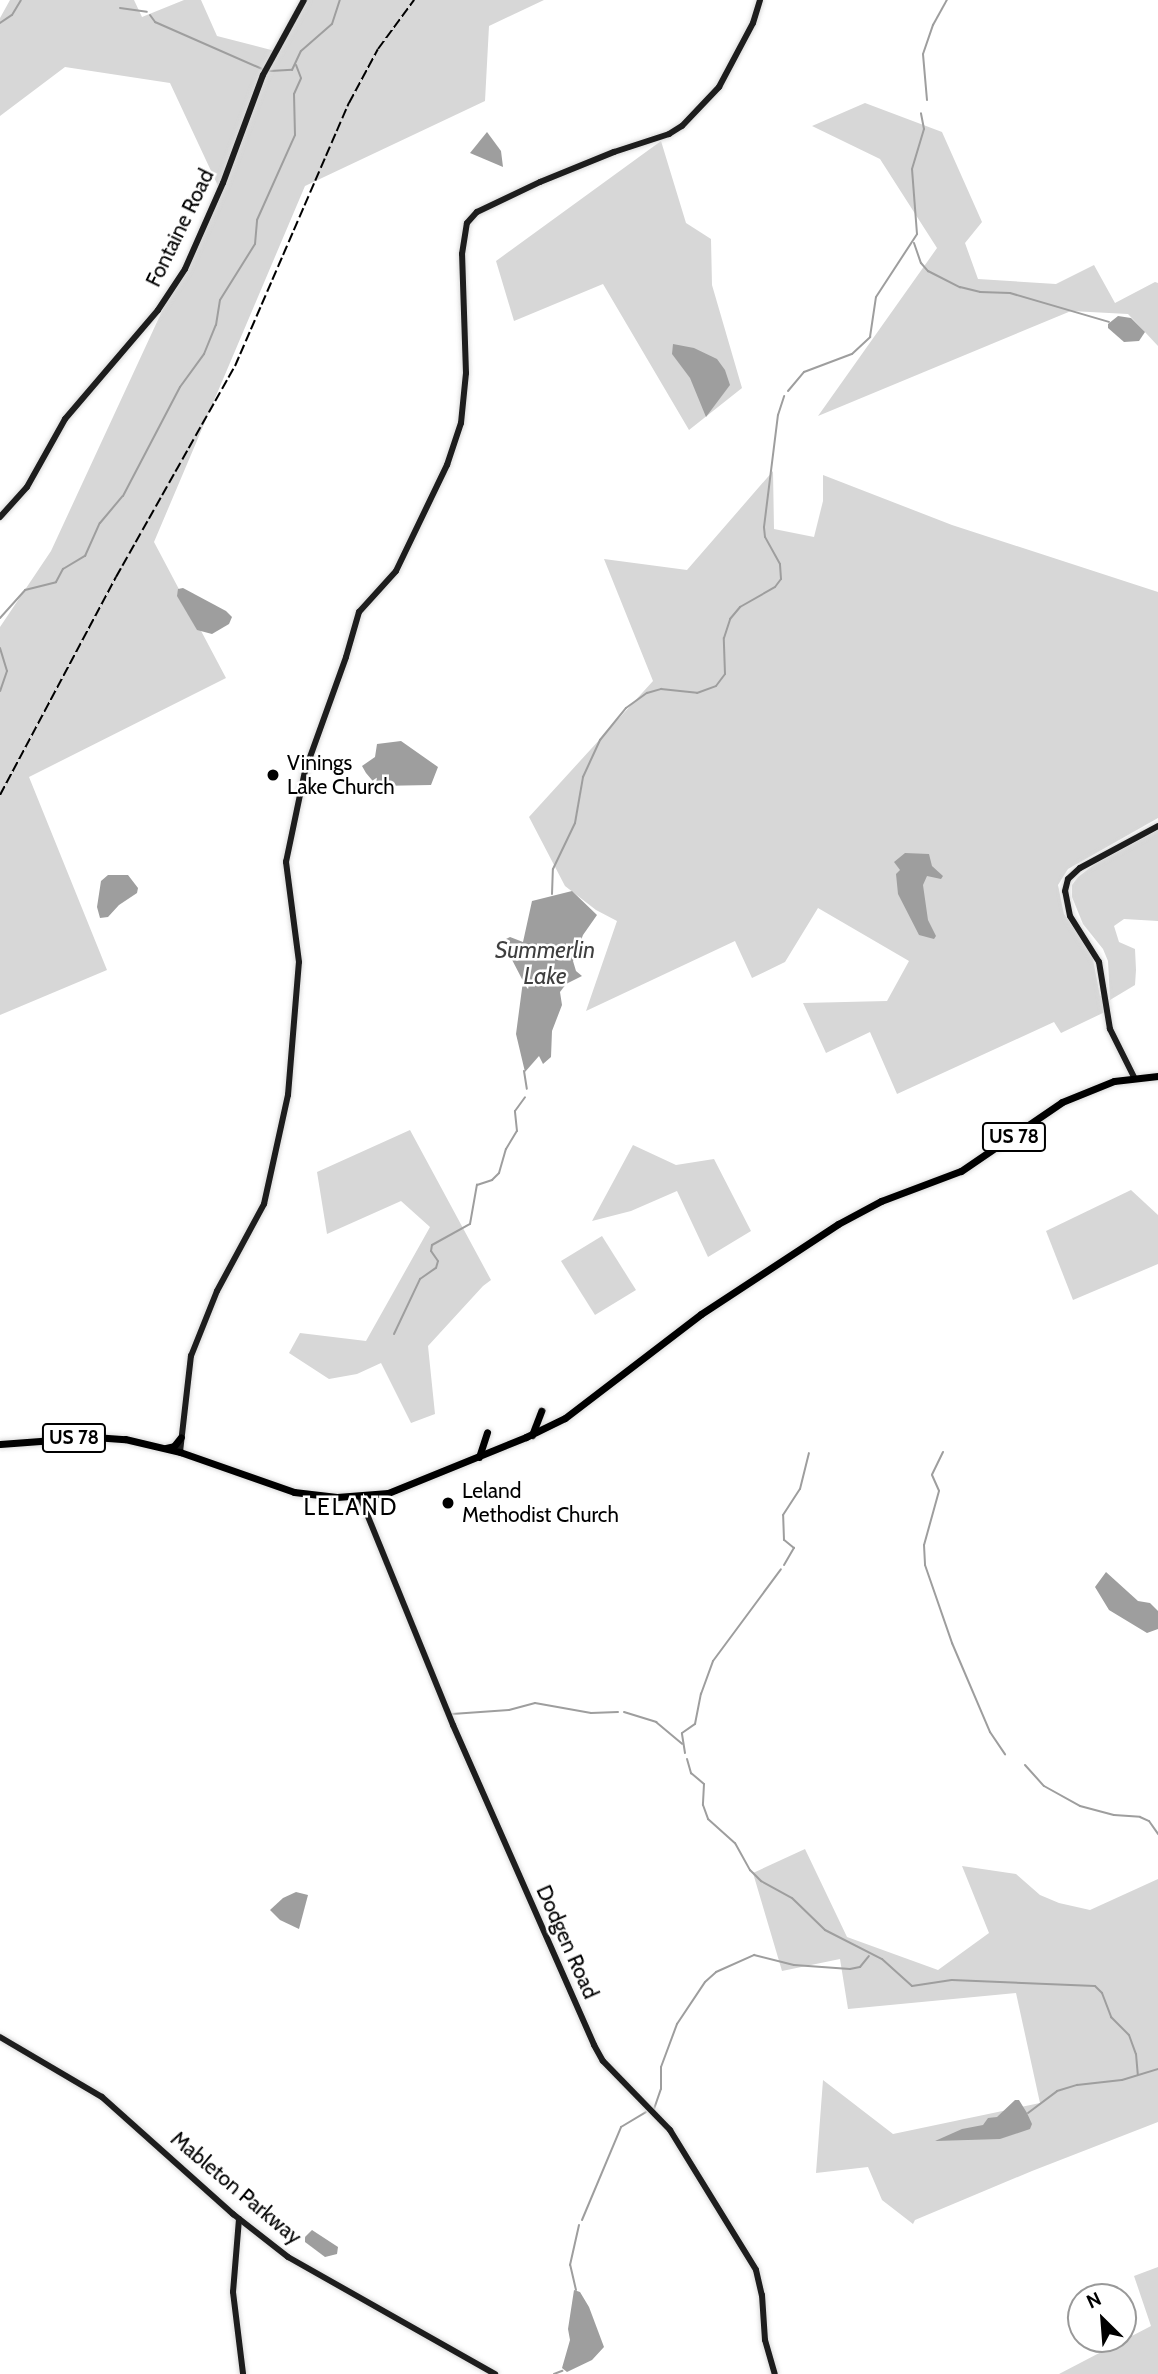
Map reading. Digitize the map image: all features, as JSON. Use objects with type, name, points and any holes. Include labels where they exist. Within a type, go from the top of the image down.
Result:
[{"type":"main road","name":"US 78","points":[[0,1444],[103,1437],[180,1452],[294,1492],[359,1497],[388,1493],[550,1427],[594,1398],[724,1298],[847,1219],[881,1201],[961,1171],[1072,1096],[1101,1084],[1134,1077],[1158,1076]]},
{"type":"main road","points":[[532,1435],[541,1411]]},
{"type":"main road","points":[[479,1457],[487,1432]]},
{"type":"main road","points":[[166,1448],[174,1446],[181,1437]]},
{"type":"street","name":"Fontaine Road","points":[[0,517],[27,487],[65,419],[158,310],[184,269],[222,183],[263,75],[304,0]]},
{"type":"street","points":[[180,1452],[191,1356],[217,1291],[264,1204],[288,1095],[299,941],[286,862],[300,788],[359,612],[402,559],[447,466],[461,423],[466,373],[462,241],[467,223],[477,212],[540,182],[614,152],[669,134],[682,126],[719,87],[753,23],[760,0]]},
{"type":"street","points":[[1134,1077],[1110,1029],[1099,962],[1070,916],[1065,891],[1068,880],[1080,869],[1158,826]]},
{"type":"street","name":"Dodgen Road","points":[[359,1497],[453,1725],[594,2045],[603,2061],[670,2130],[755,2270],[762,2295],[765,2340],[775,2374]]},
{"type":"street","name":"Mableton Parkway","points":[[0,2037],[102,2097],[239,2219],[309,2270],[495,2374]]},
{"type":"street","points":[[239,2219],[233,2291],[243,2374]]},
{"type":"shaded area","points":[[10,0],[134,0],[142,17],[184,0],[201,0],[217,36],[275,51],[307,0],[544,0],[489,26],[485,101],[305,186],[154,542],[226,678],[29,777],[107,970],[0,1015],[0,627],[51,551],[219,188],[170,83],[65,67],[0,116],[0,18]]},
{"type":"shaded area","points":[[865,103],[942,132],[982,222],[965,243],[978,279],[1056,284],[1094,265],[1115,303],[1155,282],[1158,283],[1158,346],[1128,314],[1071,311],[818,416],[937,248],[880,159],[812,126]]},
{"type":"shaded area","points":[[661,141],[686,223],[711,239],[712,285],[742,388],[689,430],[603,284],[514,321],[496,261]]},
{"type":"shaded area","points":[[773,471],[774,529],[814,537],[823,501],[823,475],[952,525],[1158,592],[1158,818],[1068,869],[1058,885],[1064,914],[1092,954],[1100,996],[1105,996],[1107,1011],[1061,1033],[1054,1022],[897,1094],[870,1032],[826,1053],[803,1003],[887,1001],[909,961],[818,908],[785,962],[752,978],[735,941],[586,1011],[617,921],[596,910],[565,886],[529,817],[653,681],[604,559],[687,570]]},
{"type":"shaded area","points":[[1158,830],[1158,921],[1124,919],[1114,926],[1119,942],[1135,949],[1136,970],[1135,985],[1110,1000],[1108,961],[1103,949],[1083,924],[1072,897],[1072,885],[1095,864]]},
{"type":"shaded area","points":[[410,1130],[491,1280],[428,1346],[435,1414],[411,1423],[381,1363],[357,1374],[329,1379],[289,1353],[300,1333],[366,1341],[430,1227],[401,1201],[327,1234],[317,1172]]},
{"type":"shaded area","points":[[633,1145],[676,1165],[714,1159],[751,1231],[708,1257],[677,1191],[631,1211],[592,1221]]},
{"type":"shaded area","points":[[1131,1190],[1158,1215],[1158,1264],[1073,1300],[1046,1231]]},
{"type":"shaded area","points":[[602,1236],[636,1290],[595,1315],[561,1261]]},
{"type":"shaded area","points":[[805,1849],[847,1937],[938,1970],[989,1933],[962,1866],[1016,1874],[1040,1895],[1059,1903],[1090,1910],[1158,1879],[1158,2122],[1032,2171],[915,2220],[913,2224],[882,2200],[868,2167],[816,2173],[823,2080],[893,2134],[1040,2103],[1016,1993],[848,2009],[840,1959],[782,1971],[753,1873]]},
{"type":"shaded area","points":[[1158,2267],[1158,2374],[1059,2374],[1099,2353],[1137,2353],[1137,2333],[1151,2326],[1134,2276]]},
{"type":"water","points":[[487,132],[501,151],[503,167],[470,153]]},
{"type":"water","points":[[1118,316],[1131,318],[1145,332],[1139,341],[1124,342],[1108,328],[1108,324]]},
{"type":"water","points":[[673,344],[694,348],[717,359],[725,370],[730,385],[706,417],[690,378],[672,354]]},
{"type":"water","points":[[183,588],[226,611],[232,617],[229,624],[212,634],[197,630],[177,596],[178,589]]},
{"type":"water","points":[[401,741],[438,767],[431,785],[377,786],[366,773],[362,766],[375,757],[377,744]]},
{"type":"water","points":[[905,853],[929,854],[932,866],[943,876],[941,879],[927,876],[923,885],[928,920],[936,936],[934,939],[919,935],[898,894],[896,874],[900,870],[894,862]]},
{"type":"water","points":[[108,875],[128,875],[138,888],[137,893],[119,905],[108,917],[100,918],[97,907],[101,881]]},
{"type":"water","name":"Summerlin Lake","points":[[572,891],[597,915],[583,935],[573,961],[576,971],[582,976],[566,984],[560,992],[562,1005],[552,1031],[551,1057],[543,1064],[539,1056],[525,1072],[516,1034],[523,981],[506,948],[506,939],[510,937],[523,942],[532,901]]},
{"type":"water","points":[[1106,1572],[1138,1601],[1150,1603],[1158,1611],[1158,1629],[1147,1633],[1109,1610],[1095,1587]]},
{"type":"water","points":[[296,1892],[308,1895],[299,1929],[280,1920],[270,1910],[283,1898]]},
{"type":"water","points":[[1015,2100],[1019,2100],[1027,2113],[1032,2124],[1030,2129],[1000,2139],[935,2141],[962,2129],[983,2125],[988,2118],[997,2117]]},
{"type":"water","points":[[312,2230],[338,2247],[337,2254],[325,2257],[305,2242],[305,2237]]},
{"type":"water","points":[[574,2290],[580,2292],[589,2307],[604,2347],[592,2360],[567,2372],[562,2368],[570,2340],[568,2329]]},
{"type":"waterway","points":[[0,23],[12,15],[21,0]]},
{"type":"waterway","points":[[270,71],[292,70],[301,51],[332,24],[340,0]]},
{"type":"waterway","points":[[927,100],[923,54],[933,25],[947,0]]},
{"type":"waterway","points":[[120,8],[147,12]]},
{"type":"waterway","points":[[150,15],[155,22],[262,69]]},
{"type":"waterway","points":[[0,618],[25,590],[56,582],[63,569],[85,556],[100,523],[123,496],[180,387],[204,354],[216,325],[220,300],[255,244],[257,220],[295,135],[294,94],[301,78],[296,65]]},
{"type":"waterway","points":[[788,391],[804,372],[852,354],[870,337],[876,297],[917,234],[912,169],[924,129],[921,113]]},
{"type":"waterway","points":[[914,243],[921,263],[928,271],[960,287],[980,292],[1010,293],[1109,322]]},
{"type":"waterway","points":[[552,894],[553,869],[575,823],[583,777],[600,740],[626,708],[647,693],[661,689],[697,693],[716,686],[725,674],[724,638],[730,619],[740,607],[775,587],[781,579],[780,564],[765,537],[764,527],[778,415],[784,396]]},
{"type":"waterway","points":[[0,648],[7,671],[0,691]]},
{"type":"waterway","points":[[524,1071],[527,1089]]},
{"type":"waterway","points":[[394,1334],[420,1279],[436,1268],[438,1261],[431,1251],[432,1245],[470,1224],[477,1185],[492,1180],[499,1173],[506,1149],[517,1131],[515,1111],[525,1097]]},
{"type":"waterway","points":[[943,1452],[932,1475],[939,1491],[924,1545],[925,1565],[952,1643],[990,1732],[1005,1754]]},
{"type":"waterway","points":[[784,1565],[794,1548],[784,1540],[783,1515],[800,1489],[809,1453]]},
{"type":"waterway","points":[[685,1753],[682,1733],[695,1724],[701,1694],[713,1661],[781,1569]]},
{"type":"waterway","points":[[452,1714],[509,1710],[535,1703],[591,1713],[618,1712]]},
{"type":"waterway","points":[[624,1712],[656,1722],[682,1744]]},
{"type":"waterway","points":[[687,1759],[691,1773],[704,1784],[703,1805],[708,1819],[735,1843],[750,1870],[761,1881],[792,1898],[825,1930],[882,1959],[912,1986],[952,1980],[1095,1986],[1102,1993],[1111,2017],[1129,2035],[1136,2054],[1138,2075]]},
{"type":"waterway","points":[[1025,1765],[1044,1786],[1080,1806],[1114,1815],[1140,1817],[1149,1821],[1158,1834]]},
{"type":"waterway","points":[[654,2109],[661,2089],[661,2067],[677,2024],[705,1982],[716,1972],[754,1955],[794,1965],[850,1969],[860,1967],[869,1956]]},
{"type":"waterway","points":[[1028,2113],[1057,2091],[1077,2085],[1122,2080],[1158,2069]]},
{"type":"waterway","points":[[582,2220],[621,2127],[646,2112]]},
{"type":"waterway","points":[[576,2290],[570,2265],[579,2225]]},
{"type":"waterway","points":[[554,2374],[562,2371]]},
{"type":"railway","points":[[0,795],[116,577],[235,366],[349,103],[378,49],[414,0]]},
{"type":"place","name":"Vinings Lake Church","points":[[273,775]]},
{"type":"place","name":"Leland Methodist Church","points":[[448,1503]]},
{"type":"district","name":"LELAND","points":[[351,1507]]}]
